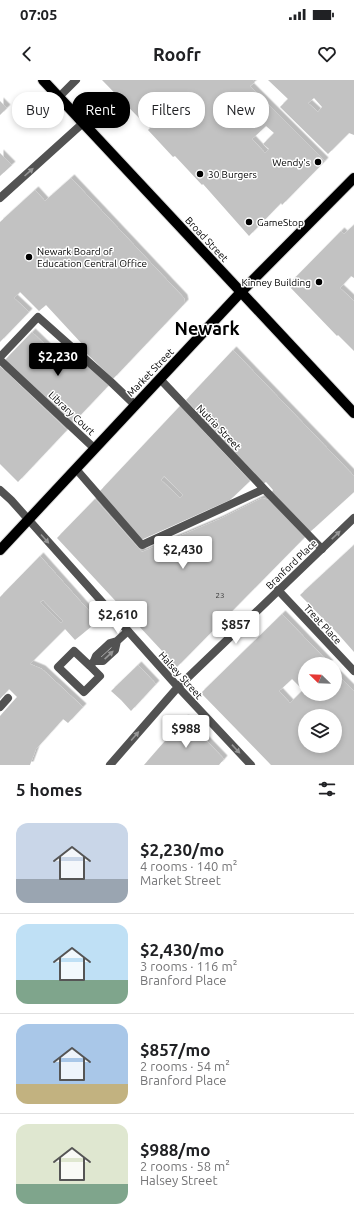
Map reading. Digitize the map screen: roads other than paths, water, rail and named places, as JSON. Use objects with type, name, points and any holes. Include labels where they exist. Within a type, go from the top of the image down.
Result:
[{"type":"main road","name":"Broad Street","points":[[43,80],[54,92]]},
{"type":"main road","name":"Broad Street","points":[[64,102],[72,111]]},
{"type":"main road","name":"Broad Street","points":[[88,128],[354,413]]},
{"type":"main road","name":"Market Street","points":[[0,550],[241,292],[354,178]]},
{"type":"street","points":[[64,92],[76,80]]},
{"type":"street","points":[[0,198],[77,128]]},
{"type":"street","points":[[0,357],[38,317],[135,405]]},
{"type":"street","name":"Library Court","points":[[0,360],[94,448]]},
{"type":"street","name":"Nutria Street","points":[[160,380],[322,549]]},
{"type":"street","points":[[76,470],[142,545],[264,489]]},
{"type":"street","name":"Halsey Street","points":[[0,490],[178,687],[251,765]]},
{"type":"street","name":"Branford Place","points":[[110,765],[178,687],[354,518]]},
{"type":"street","name":"Treat Place","points":[[278,590],[354,671]]},
{"type":"street","points":[[92,663],[96,656],[110,643],[117,641],[128,631]]},
{"type":"street","points":[[74,651],[92,663],[100,676],[84,692],[58,667],[74,651]]},
{"type":"street","points":[[0,707],[8,698]]},
{"type":"place","name":"Wendy's","points":[[318,162]]},
{"type":"place","name":"30 Burgers","points":[[200,174]]},
{"type":"place","name":"GameStop","points":[[249,222]]},
{"type":"place","name":"Newark Board of Education Central Office","points":[[29,257]]},
{"type":"place","name":"Kinney Building","points":[[319,282]]},
{"type":"district","name":"Newark","points":[[207,329]]}]
